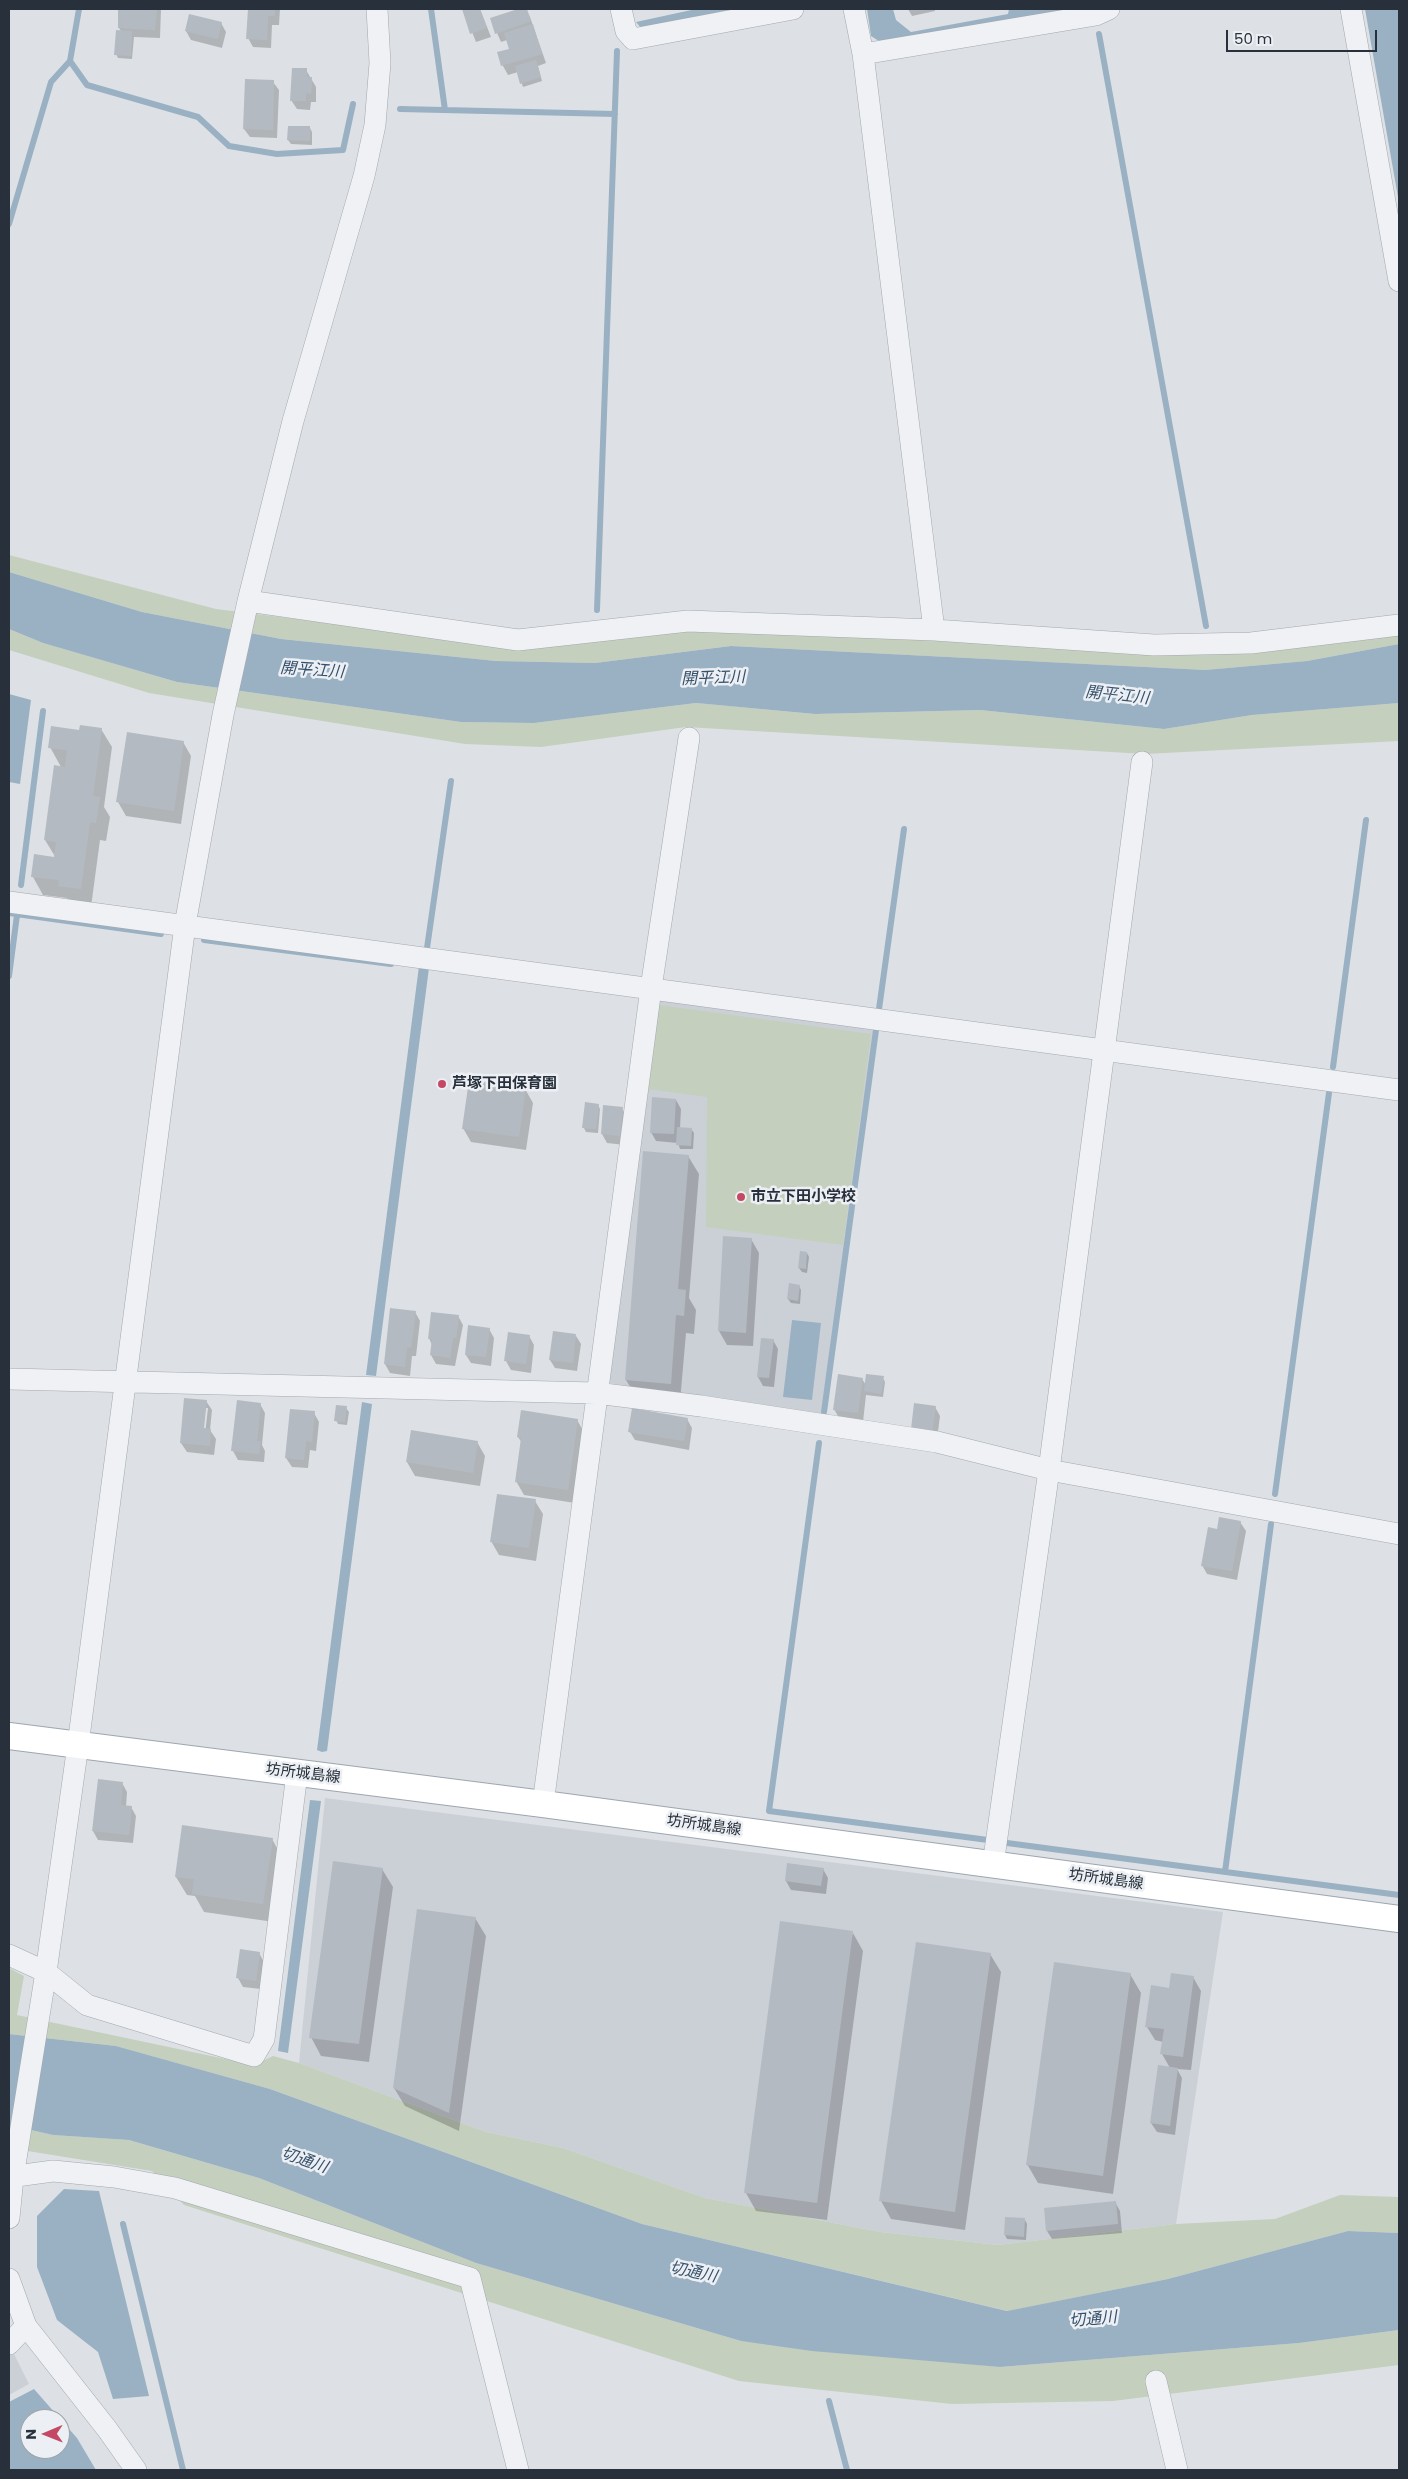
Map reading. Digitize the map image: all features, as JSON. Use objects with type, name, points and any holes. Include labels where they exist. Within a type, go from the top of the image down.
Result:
[{"type":"main road","name":"坊所城島線","points":[[9,1736],[543,1804],[993,1866],[1399,1919]]},
{"type":"street","points":[[9,2218],[11,2177],[17,2155],[40,2011],[78,1745],[185,925],[224,707],[247,606],[293,421],[370,151],[375,125],[380,63],[377,9]]},
{"type":"street","points":[[621,9],[626,31],[633,39],[792,9]]},
{"type":"street","points":[[854,9],[863,54],[934,630]]},
{"type":"street","points":[[863,54],[1096,15],[1109,9]]},
{"type":"street","points":[[1351,9],[1399,281]]},
{"type":"street","points":[[247,606],[518,640],[688,621],[934,630],[1154,645],[1251,643],[1399,625]]},
{"type":"street","points":[[543,1804],[651,988],[689,738]]},
{"type":"street","points":[[993,1866],[1049,1470],[1142,762]]},
{"type":"street","points":[[9,902],[1399,1090]]},
{"type":"street","points":[[9,1379],[596,1393],[701,1406],[937,1442],[1049,1470],[1399,1534]]},
{"type":"street","points":[[9,1955],[46,1972],[87,2005],[254,2056],[264,2040],[297,1773]]},
{"type":"street","points":[[11,2177],[53,2171],[114,2177],[176,2188],[470,2278],[518,2470]]},
{"type":"street","points":[[9,2279],[26,2326],[107,2429],[136,2470]]},
{"type":"street","points":[[9,2344],[26,2326]]},
{"type":"street","points":[[1156,2381],[1177,2470]]},
{"type":"shaded area","name":"市立下田小学校","points":[[654,998],[878,1029],[826,1416],[602,1382]]},
{"type":"shaded area","points":[[325,1798],[1223,1912],[1176,2224],[998,2245],[880,2232],[705,2198],[563,2148],[486,2132],[299,2063]]},
{"type":"shaded area","points":[[9,2344],[29,2384],[9,2395]]},
{"type":"green space","points":[[9,555],[216,609],[520,647],[704,629],[1210,654],[1399,634],[1399,644],[1307,661],[1205,670],[731,646],[595,663],[496,661],[281,639],[142,612],[9,572]]},
{"type":"green space","points":[[9,629],[43,643],[177,682],[461,722],[534,723],[696,703],[815,714],[980,710],[1164,729],[1252,715],[1399,703],[1399,741],[1145,754],[686,727],[541,747],[465,744],[149,693],[9,650]]},
{"type":"green space","points":[[659,1005],[871,1034],[843,1245],[706,1227],[707,1097],[648,1089]]},
{"type":"green space","points":[[9,1968],[24,1976],[17,2015],[254,2065],[273,2056],[299,2063],[486,2132],[563,2148],[705,2198],[880,2232],[998,2245],[1176,2224],[1275,2219],[1340,2195],[1399,2197],[1399,2233],[1348,2231],[1168,2279],[1008,2311],[642,2224],[270,2089],[116,2046],[9,2034]]},
{"type":"green space","points":[[9,2125],[53,2135],[129,2140],[259,2178],[476,2263],[741,2341],[1000,2367],[1299,2343],[1399,2330],[1399,2365],[1113,2401],[952,2404],[739,2381],[184,2205],[152,2171],[9,2148]]},
{"type":"water","points":[[696,9],[734,9],[641,28],[636,22]]},
{"type":"water","points":[[867,9],[893,9],[896,20],[911,32],[1008,14],[1009,9],[1082,9],[882,43],[871,36]]},
{"type":"water","points":[[1365,9],[1399,9],[1399,203]]},
{"type":"water","name":"開平江川","points":[[9,572],[142,612],[281,639],[496,661],[595,663],[731,646],[1205,670],[1307,661],[1399,644],[1399,703],[1252,715],[1164,729],[980,710],[815,714],[696,703],[534,723],[461,722],[177,682],[43,643],[9,629]]},
{"type":"water","points":[[9,694],[31,700],[20,784],[9,782]]},
{"type":"water","points":[[419,966],[429,968],[376,1376],[366,1375]]},
{"type":"water","points":[[792,1320],[821,1323],[812,1400],[783,1397]]},
{"type":"water","points":[[362,1402],[372,1404],[327,1751],[322,1752],[317,1750]]},
{"type":"water","points":[[310,1800],[321,1801],[288,2053],[278,2051]]},
{"type":"water","name":"切通川","points":[[9,2034],[116,2046],[270,2089],[642,2224],[1007,2311],[1168,2279],[1348,2231],[1399,2233],[1399,2330],[1299,2343],[1000,2367],[812,2351],[741,2341],[476,2263],[259,2178],[129,2140],[53,2135],[9,2125]]},
{"type":"water","points":[[64,2189],[99,2191],[149,2396],[113,2399],[98,2352],[57,2320],[37,2267],[37,2216]]},
{"type":"water","points":[[34,2389],[52,2409],[20,2409],[20,2459],[70,2459],[70,2430],[77,2438],[96,2470],[9,2470],[9,2402]]},
{"type":"building","points":[[118,9],[157,9],[155,30],[118,28]]},
{"type":"building","points":[[248,9],[275,9],[275,16],[268,16],[267,40],[246,39]]},
{"type":"building","points":[[462,9],[480,9],[487,28],[470,34]]},
{"type":"building","points":[[518,9],[527,9],[531,21],[495,34],[490,18]]},
{"type":"building","points":[[189,14],[222,22],[218,39],[185,31]]},
{"type":"building","points":[[533,24],[542,54],[501,66],[497,52],[509,49],[504,33]]},
{"type":"building","points":[[116,30],[132,31],[131,56],[114,55]]},
{"type":"building","points":[[536,60],[541,77],[520,84],[515,66]]},
{"type":"building","points":[[292,68],[307,68],[307,77],[312,77],[311,94],[306,93],[306,101],[290,101]]},
{"type":"building","points":[[245,79],[274,80],[273,130],[243,129]]},
{"type":"building","points":[[288,126],[310,126],[310,141],[287,140]]},
{"type":"building","points":[[80,725],[102,728],[93,796],[100,797],[96,823],[90,822],[81,889],[58,886],[59,880],[31,877],[34,854],[54,857],[56,842],[44,840],[54,765],[65,767],[67,750],[48,748],[51,726],[79,730]]},
{"type":"building","points":[[127,732],[184,741],[174,811],[116,802]]},
{"type":"building","points":[[469,1080],[526,1088],[519,1137],[462,1129]]},
{"type":"building","points":[[652,1097],[676,1099],[674,1134],[650,1133]]},
{"type":"building","points":[[585,1102],[599,1104],[596,1129],[582,1128]]},
{"type":"building","points":[[603,1105],[623,1107],[620,1136],[601,1134]]},
{"type":"building","points":[[677,1127],[692,1128],[691,1146],[676,1145]]},
{"type":"building","points":[[643,1151],[689,1155],[678,1289],[686,1290],[684,1316],[676,1315],[671,1384],[625,1380]]},
{"type":"building","points":[[723,1236],[752,1238],[746,1333],[718,1331]]},
{"type":"building","points":[[800,1251],[807,1252],[806,1269],[798,1268]]},
{"type":"building","points":[[789,1283],[800,1285],[798,1301],[787,1299]]},
{"type":"building","points":[[390,1308],[416,1311],[411,1348],[407,1347],[405,1367],[384,1364]]},
{"type":"building","points":[[431,1312],[459,1315],[456,1338],[453,1338],[450,1358],[430,1355],[432,1339],[428,1339]]},
{"type":"building","points":[[468,1325],[490,1328],[486,1357],[465,1355]]},
{"type":"building","points":[[553,1331],[576,1334],[573,1363],[549,1360]]},
{"type":"building","points":[[508,1332],[530,1335],[526,1364],[504,1361]]},
{"type":"building","points":[[761,1338],[774,1339],[769,1378],[757,1377]]},
{"type":"building","points":[[838,1374],[863,1378],[858,1413],[833,1410]]},
{"type":"building","points":[[866,1374],[884,1376],[881,1394],[864,1391]]},
{"type":"building","points":[[184,1398],[207,1400],[204,1428],[211,1429],[210,1446],[180,1443]]},
{"type":"building","points":[[237,1400],[261,1403],[257,1441],[261,1441],[259,1454],[231,1451]]},
{"type":"building","points":[[914,1403],[936,1406],[932,1432],[911,1429]]},
{"type":"building","points":[[336,1405],[347,1406],[345,1422],[334,1421]]},
{"type":"building","points":[[632,1408],[688,1418],[684,1441],[628,1432]]},
{"type":"building","points":[[290,1409],[315,1411],[312,1442],[306,1441],[304,1460],[285,1458]]},
{"type":"building","points":[[521,1410],[578,1419],[568,1490],[515,1482],[521,1438],[517,1437]]},
{"type":"building","points":[[411,1430],[478,1441],[473,1473],[406,1462]]},
{"type":"building","points":[[497,1494],[536,1499],[529,1548],[490,1542]]},
{"type":"building","points":[[1219,1517],[1241,1521],[1232,1571],[1201,1566],[1208,1527],[1217,1529]]},
{"type":"building","points":[[98,1779],[123,1782],[121,1805],[132,1806],[129,1835],[92,1831]]},
{"type":"building","points":[[182,1825],[273,1838],[263,1904],[192,1894],[194,1879],[175,1877]]},
{"type":"building","points":[[333,1861],[383,1868],[359,2044],[309,2038]]},
{"type":"building","points":[[787,1863],[824,1868],[821,1886],[785,1881]]},
{"type":"building","points":[[417,1909],[476,1917],[449,2113],[393,2088]]},
{"type":"building","points":[[780,1921],[853,1931],[817,2203],[744,2193]]},
{"type":"building","points":[[916,1942],[991,1953],[955,2212],[879,2201]]},
{"type":"building","points":[[240,1949],[260,1952],[256,1981],[236,1978]]},
{"type":"building","points":[[1054,1962],[1131,1973],[1103,2176],[1026,2165]]},
{"type":"building","points":[[1171,1973],[1194,1976],[1183,2057],[1160,2054],[1164,2029],[1145,2027],[1151,1985],[1169,1988]]},
{"type":"building","points":[[1158,2065],[1178,2068],[1170,2126],[1150,2123]]},
{"type":"building","points":[[1116,2201],[1118,2224],[1046,2231],[1044,2208]]},
{"type":"building","points":[[1005,2217],[1025,2218],[1024,2237],[1004,2235]]},
{"type":"waterway","points":[[79,9],[70,61],[87,85],[198,117],[229,146],[277,154],[343,150],[353,104]]},
{"type":"waterway","points":[[431,9],[445,110]]},
{"type":"waterway","points":[[1099,34],[1206,626]]},
{"type":"waterway","points":[[597,610],[617,51]]},
{"type":"waterway","points":[[9,224],[51,82],[70,61]]},
{"type":"waterway","points":[[400,109],[615,114]]},
{"type":"waterway","points":[[21,885],[43,711]]},
{"type":"waterway","points":[[427,948],[451,781]]},
{"type":"waterway","points":[[1333,1067],[1366,820]]},
{"type":"waterway","points":[[879,1009],[904,829]]},
{"type":"waterway","points":[[9,913],[161,934]]},
{"type":"waterway","points":[[9,976],[17,915]]},
{"type":"waterway","points":[[204,940],[391,964]]},
{"type":"waterway","points":[[824,1412],[876,1030]]},
{"type":"waterway","points":[[1275,1494],[1329,1093]]},
{"type":"waterway","points":[[819,1443],[769,1811],[988,1840]]},
{"type":"waterway","points":[[1225,1872],[1271,1524]]},
{"type":"waterway","points":[[1007,1843],[1399,1895]]},
{"type":"waterway","points":[[123,2224],[183,2470]]},
{"type":"waterway","points":[[829,2401],[847,2470]]},
{"type":"place","name":"芦塚下田保育園","points":[[442,1084]]},
{"type":"place","name":"市立下田小学校","points":[[741,1197]]}]
